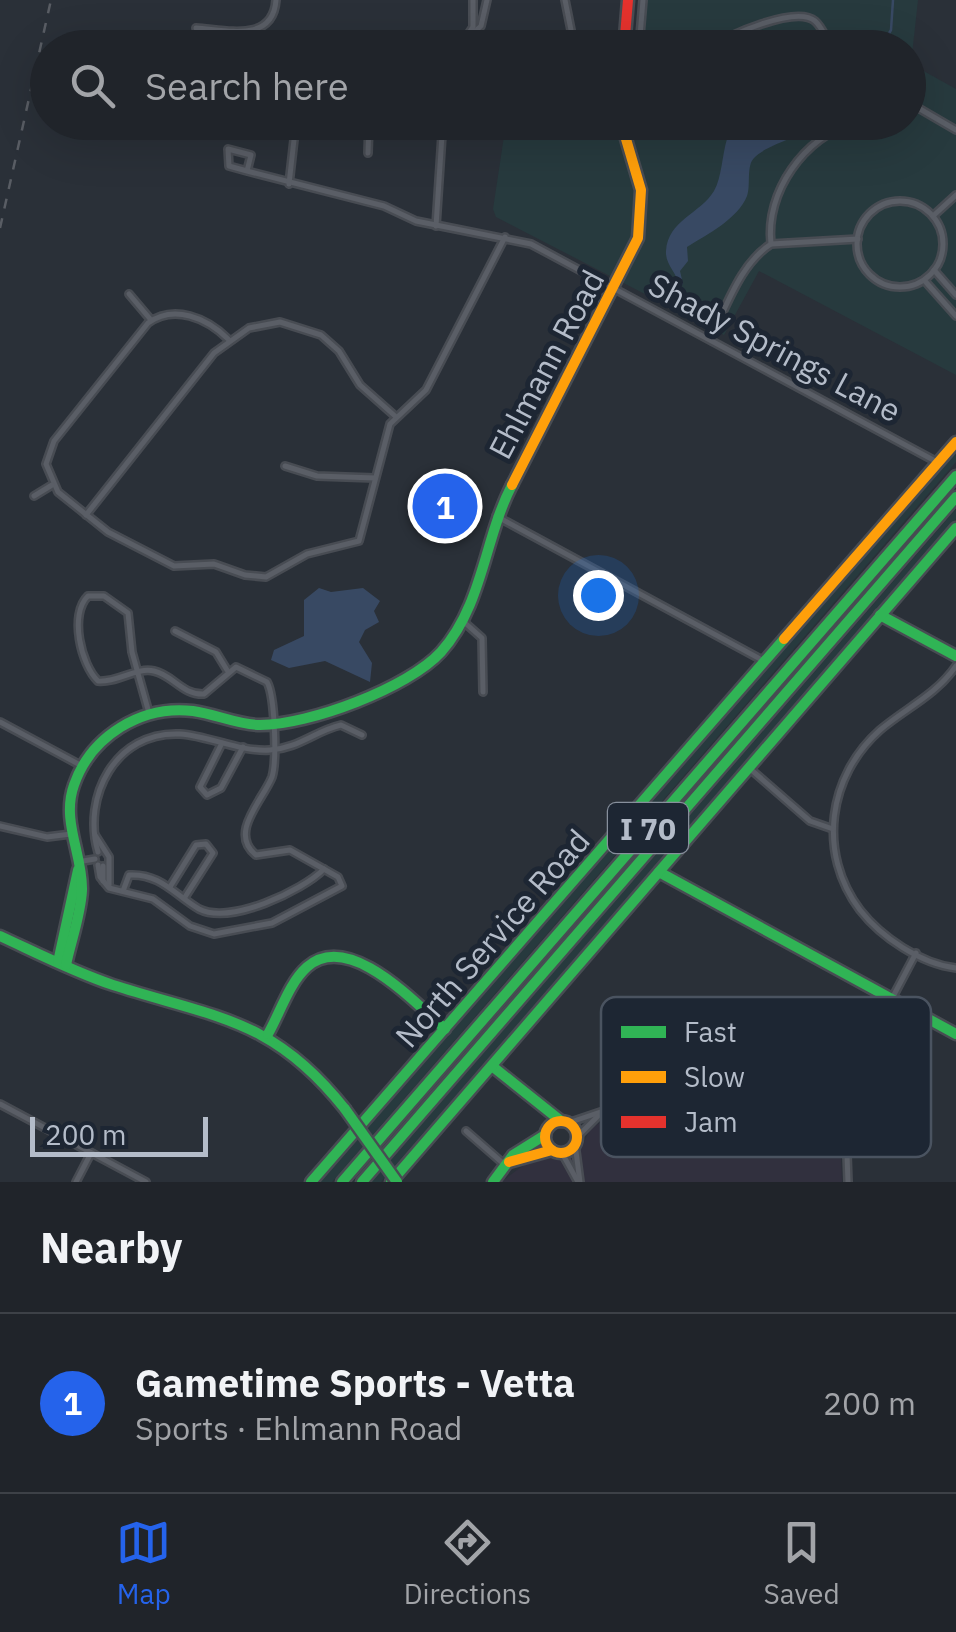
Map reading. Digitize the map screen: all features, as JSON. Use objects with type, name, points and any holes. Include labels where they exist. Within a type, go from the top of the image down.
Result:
[{"type":"main road","points":[[626,30],[628,0]]},
{"type":"main road","name":"Ehlmann Road","points":[[82,766],[108,734],[149,713],[182,710],[273,725],[320,716],[403,679],[440,653],[464,622],[478,591],[496,516],[634,249],[642,215],[638,178],[626,140]]},
{"type":"main road","name":"North Service Road","points":[[311,1182],[956,442]]},
{"type":"main road","name":"I 70","points":[[342,1182],[956,476]]},
{"type":"main road","name":"I 70","points":[[362,1182],[956,497]]},
{"type":"main road","points":[[0,936],[62,964],[268,1034],[318,1072],[394,1182],[956,528]]},
{"type":"main road","points":[[880,615],[956,656]]},
{"type":"main road","points":[[62,964],[77,866],[71,834],[71,799],[82,766]]},
{"type":"main road","points":[[659,872],[888,997]]},
{"type":"main road","points":[[268,1034],[307,968],[319,958],[339,954],[362,962],[446,1028]]},
{"type":"main road","points":[[931,1020],[956,1034]]},
{"type":"main road","points":[[492,1066],[576,1141],[557,1151],[507,1164]]},
{"type":"main road","points":[[556,1126],[557,1151]]},
{"type":"main road","points":[[493,1182],[507,1164],[556,1126]]},
{"type":"street","points":[[196,28],[258,30],[270,22],[276,0]]},
{"type":"street","points":[[471,30],[473,0]]},
{"type":"street","points":[[476,30],[481,26],[487,0]]},
{"type":"street","points":[[564,0],[571,30]]},
{"type":"street","points":[[640,30],[643,0]]},
{"type":"street","points":[[749,30],[798,15],[816,22],[822,30]]},
{"type":"street","points":[[926,113],[956,130]]},
{"type":"street","points":[[289,184],[294,140]]},
{"type":"street","points":[[368,153],[369,140]]},
{"type":"street","points":[[436,226],[442,140]]},
{"type":"street","points":[[711,338],[745,271],[770,244],[775,200],[792,168],[822,140]]},
{"type":"street","name":"Shady Springs Lane","points":[[247,171],[251,155],[228,150],[228,166],[289,184],[373,203],[436,226],[505,237],[543,249],[941,458]]},
{"type":"street","points":[[932,216],[956,195]]},
{"type":"street","points":[[888,203],[912,203],[932,216],[942,237],[934,270],[924,280],[901,287],[878,281],[861,263],[858,239],[867,216],[888,203]]},
{"type":"street","points":[[228,339],[186,314],[165,314],[152,320],[54,441],[46,464],[52,485],[86,516],[108,532],[174,566],[214,564],[255,577],[275,574],[307,554],[360,541],[386,433],[395,416],[426,390],[505,237]]},
{"type":"street","points":[[770,244],[858,239]]},
{"type":"street","points":[[934,270],[956,295]]},
{"type":"street","points":[[924,280],[956,316]]},
{"type":"street","points":[[130,294],[152,320]]},
{"type":"street","points":[[86,516],[228,339],[270,323],[310,329],[339,350],[360,385],[395,416]]},
{"type":"street","points":[[286,466],[318,476],[375,478]]},
{"type":"street","points":[[34,496],[52,485]]},
{"type":"street","points":[[496,516],[764,661]]},
{"type":"street","points":[[149,713],[138,673],[126,609],[100,595],[84,598],[78,626],[92,676],[104,682],[138,673],[158,672],[200,694],[212,690],[228,670],[242,668],[267,682],[273,725],[272,750],[271,778],[245,828],[248,848],[256,855],[290,850],[343,881],[337,891],[272,923],[234,932],[203,932],[153,899],[110,888],[104,881],[95,834],[98,791],[122,754],[166,734],[272,750],[303,745],[335,726],[362,736]]},
{"type":"street","points":[[464,622],[482,638],[483,692]]},
{"type":"street","points":[[176,631],[216,652],[228,670]]},
{"type":"street","points":[[956,666],[935,690],[882,728],[858,754],[839,792],[833,829],[841,876],[857,907],[885,936],[916,954],[956,968]]},
{"type":"street","points":[[0,722],[82,766]]},
{"type":"street","points":[[222,742],[200,787],[207,794],[221,788],[243,747]]},
{"type":"street","points":[[748,767],[810,821],[833,829]]},
{"type":"street","points":[[0,826],[46,837],[71,834]]},
{"type":"street","points":[[170,886],[196,844],[212,848],[185,897]]},
{"type":"street","points":[[77,866],[100,859]]},
{"type":"street","points":[[100,859],[110,888]]},
{"type":"street","points":[[124,891],[129,874],[134,874],[170,886],[206,912],[245,910],[267,903],[324,869]]},
{"type":"street","points":[[893,997],[916,954]]},
{"type":"street","points":[[0,1104],[146,1182]]},
{"type":"street","points":[[556,1126],[601,1115]]},
{"type":"street","points":[[579,1182],[576,1141],[598,1116]]},
{"type":"street","points":[[466,1131],[507,1164]]},
{"type":"street","points":[[557,1151],[579,1182]]},
{"type":"street","points":[[76,1182],[91,1153]]},
{"type":"street","points":[[847,1157],[848,1182]]},
{"type":"shaded area","points":[[601,1122],[601,1157],[841,1157],[842,1182],[501,1182],[532,1159],[548,1156],[563,1161],[581,1149],[590,1129]]},
{"type":"green space","points":[[638,0],[918,0],[915,30],[635,30]]},
{"type":"green space","points":[[926,72],[956,89],[956,375],[759,271],[724,335],[496,217],[493,209],[503,140],[926,140]]},
{"type":"green space","points":[[956,452],[956,462],[332,1182],[317,1182]]},
{"type":"green space","points":[[956,509],[956,519],[381,1182],[371,1182]]},
{"type":"water","points":[[727,140],[787,140],[754,158],[748,192],[736,212],[687,247],[688,261],[680,271],[683,284],[679,287],[666,256],[668,240],[678,224],[708,199],[720,173]]},
{"type":"water","points":[[319,588],[331,592],[363,588],[380,601],[374,611],[379,622],[365,630],[359,642],[372,663],[370,682],[325,661],[289,668],[271,660],[274,650],[304,636],[304,600]]},
{"type":"waterway","points":[[891,30],[893,0]]},
{"type":"railway","points":[[44,30],[51,0]]},
{"type":"railway","points":[[0,228],[30,94]]},
{"type":"traffic: fast","points":[[342,1182],[956,476]]},
{"type":"traffic: fast","points":[[66,965],[82,890],[71,825],[71,798],[82,768],[105,738],[137,719],[174,710],[252,725],[304,719],[356,702],[406,679],[441,652],[466,614],[512,485]]},
{"type":"traffic: fast","points":[[362,1182],[956,497]]},
{"type":"traffic: fast","points":[[391,1182],[956,528]]},
{"type":"traffic: fast","points":[[880,615],[956,656]]},
{"type":"traffic: fast","points":[[311,1182],[784,639]]},
{"type":"traffic: fast","points":[[58,962],[78,870]]},
{"type":"traffic: fast","points":[[659,872],[888,997]]},
{"type":"traffic: fast","points":[[0,936],[98,980],[213,1015],[267,1038],[319,1079],[345,1109]]},
{"type":"traffic: fast","points":[[268,1034],[290,990],[307,967],[324,958],[342,957],[380,974],[445,1029]]},
{"type":"traffic: fast","points":[[931,1020],[956,1034]]},
{"type":"traffic: fast","points":[[492,1066],[561,1121]]},
{"type":"traffic: fast","points":[[345,1109],[397,1182]]},
{"type":"traffic: fast","points":[[493,1182],[513,1155],[545,1135]]},
{"type":"traffic: slow","points":[[512,485],[638,238],[641,190],[626,140]]},
{"type":"traffic: slow","points":[[784,639],[956,442]]},
{"type":"traffic: slow","points":[[561,1121],[572,1126],[577,1137],[572,1148],[561,1153],[550,1148],[545,1137],[550,1126],[561,1121]]},
{"type":"traffic: slow","points":[[509,1162],[552,1150]]},
{"type":"traffic: jam","points":[[626,30],[628,0]]},
{"type":"place","name":"Gametime Sports - Vetta","points":[[445,506]]}]
